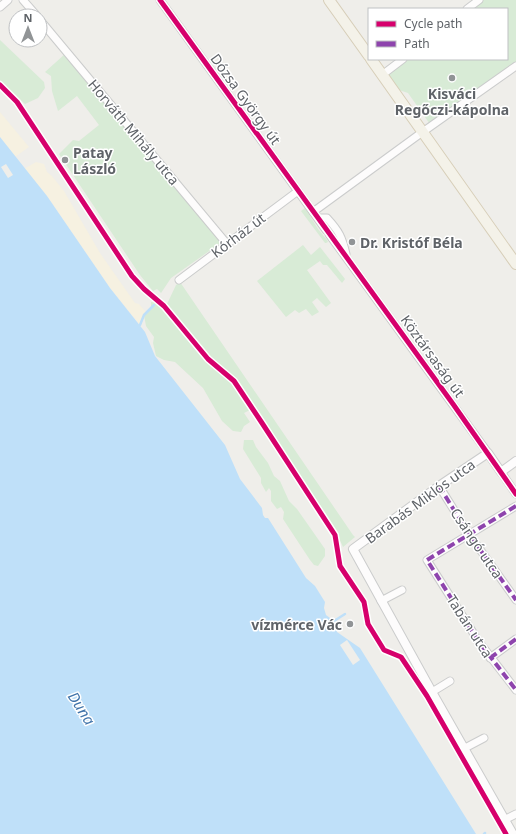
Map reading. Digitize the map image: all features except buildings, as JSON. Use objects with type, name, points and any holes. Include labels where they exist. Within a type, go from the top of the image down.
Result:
[{"type":"main road","points":[[329,0],[368,55]]},
{"type":"main road","points":[[372,60],[516,264]]},
{"type":"street","points":[[0,7],[8,0]]},
{"type":"street","points":[[23,0],[30,8]]},
{"type":"street","name":"Dózsa György út","points":[[160,0],[313,212]]},
{"type":"street","points":[[466,0],[469,8],[479,0]]},
{"type":"street","name":"Horváth Mihály utca","points":[[48,30],[227,244]]},
{"type":"street","points":[[382,75],[402,60]]},
{"type":"street","points":[[313,212],[515,68]]},
{"type":"street","name":"Kórház út","points":[[179,280],[298,191]]},
{"type":"street","name":"Köztársaság út","points":[[313,212],[488,453],[516,494]]},
{"type":"street","name":"Köztársaság út","points":[[318,218],[327,218],[342,238],[347,258]]},
{"type":"street","name":"Barabás Miklós utca","points":[[381,601],[353,549],[439,486],[488,453]]},
{"type":"street","points":[[501,472],[516,461]]},
{"type":"street","name":"Csángó utca","points":[[439,486],[469,534],[516,600]]},
{"type":"street","points":[[469,534],[516,506]]},
{"type":"street","name":"Tabán utca","points":[[469,534],[427,560],[490,658],[516,690]]},
{"type":"street","points":[[402,590],[381,601],[512,834]]},
{"type":"street","points":[[490,658],[516,639]]},
{"type":"street","points":[[432,692],[450,682]]},
{"type":"street","points":[[464,748],[484,738]]},
{"type":"street","points":[[504,820],[516,814]]},
{"type":"green space","points":[[479,0],[516,0],[516,66],[432,127],[408,93],[399,90],[386,72],[402,60],[508,60],[508,8],[468,8]]},
{"type":"green space","points":[[0,40],[44,82],[45,88],[38,98],[25,104],[0,80]]},
{"type":"green space","points":[[65,54],[222,242],[171,278],[161,293],[157,289],[153,291],[140,275],[59,154],[73,140],[79,141],[99,125],[77,96],[58,111],[52,91],[51,76],[45,72]]},
{"type":"green space","points":[[305,208],[328,242],[325,243],[301,211]]},
{"type":"green space","points":[[303,245],[311,255],[320,247],[345,279],[342,283],[327,265],[323,265],[320,261],[307,270],[331,303],[326,307],[317,298],[312,302],[319,312],[312,316],[306,309],[299,313],[295,310],[286,317],[257,281]]},
{"type":"green space","points":[[180,282],[355,537],[343,547],[337,534],[235,380],[209,356],[167,304],[176,285]]},
{"type":"green space","points":[[151,302],[158,303],[207,360],[232,382],[250,410],[244,413],[250,422],[244,426],[241,432],[233,431],[222,421],[203,388],[175,362],[164,360],[156,356],[153,343],[154,337],[146,326],[144,315],[151,308]]},
{"type":"green space","points":[[244,440],[253,440],[256,447],[268,463],[274,476],[280,481],[289,501],[297,509],[325,549],[325,556],[318,566],[314,565],[310,560],[283,519],[284,512],[281,507],[277,509],[271,501],[271,491],[269,488],[266,492],[261,483],[261,478],[243,449]]},
{"type":"sand","points":[[0,112],[29,147],[15,157],[0,137]]},
{"type":"sand","points":[[36,162],[44,164],[47,172],[64,191],[100,253],[135,303],[139,304],[146,312],[140,325],[110,288],[47,196],[24,169]]},
{"type":"water","name":"Duna","points":[[0,137],[47,196],[110,288],[145,332],[155,356],[225,445],[240,479],[262,508],[263,515],[265,518],[268,518],[306,578],[315,586],[325,602],[324,608],[326,615],[334,621],[337,632],[360,648],[476,834],[0,834]]},
{"type":"pier","points":[[6,164],[13,175],[8,178],[1,167]]},
{"type":"pier","points":[[347,640],[360,660],[353,665],[340,645]]},
{"type":"waterway","points":[[140,325],[144,315],[154,305]]},
{"type":"waterway","points":[[334,621],[345,614]]},
{"type":"marked path","points":[[439,486],[469,534],[516,600]]},
{"type":"marked path","points":[[516,506],[427,560],[479,642],[516,690]]},
{"type":"marked path","points":[[490,658],[516,639]]},
{"type":"cycle path","points":[[160,0],[453,404],[516,494]]},
{"type":"cycle path","points":[[0,85],[17,102],[132,276],[144,289],[164,306],[208,359],[234,381],[335,535],[340,566],[364,602],[368,624],[384,650],[401,657],[427,696],[506,834]]},
{"type":"place","name":"Kisváci Regőczi-kápolna","points":[[452,78]]},
{"type":"place","name":"Patay László","points":[[65,160]]},
{"type":"place","name":"Dr. Kristóf Béla","points":[[352,242]]},
{"type":"place","name":"vízmérce Vác","points":[[350,624]]}]
